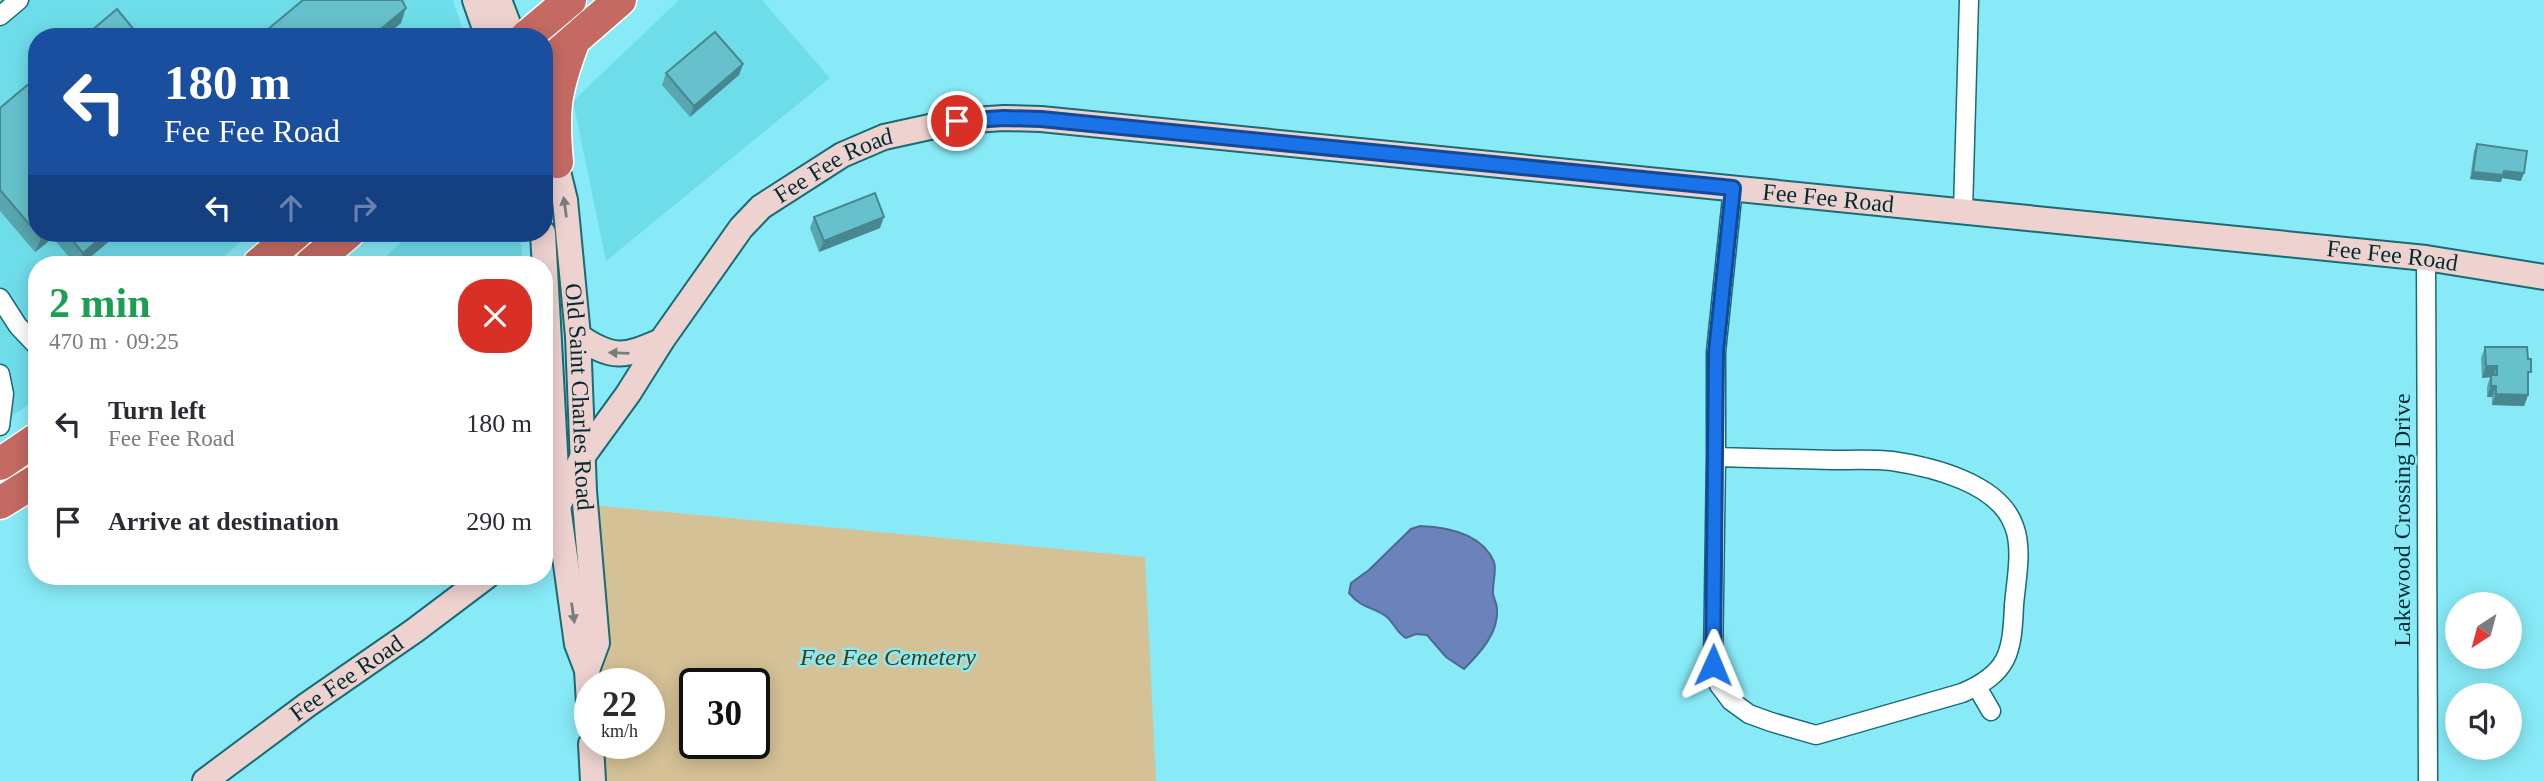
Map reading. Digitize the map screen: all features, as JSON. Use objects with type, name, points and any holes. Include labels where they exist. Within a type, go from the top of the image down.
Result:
[{"type":"highway","points":[[537,28],[570,0]]},
{"type":"highway","points":[[553,58],[620,0]]},
{"type":"highway","points":[[557,162],[553,122],[555,99],[559,78],[574,40]]},
{"type":"highway","points":[[269,256],[286,242]]},
{"type":"highway","points":[[321,256],[337,242]]},
{"type":"highway","points":[[0,464],[28,445]]},
{"type":"highway","points":[[0,503],[28,486]]},
{"type":"street","points":[[0,16],[19,0]]},
{"type":"street","points":[[475,0],[485,28]]},
{"type":"street","points":[[499,0],[510,28]]},
{"type":"street","points":[[1963,211],[1969,0]]},
{"type":"street","name":"Fee Fee Road","points":[[553,509],[583,456],[628,394],[662,340],[741,228],[761,207],[842,155],[894,134],[957,121],[1041,119],[2426,258],[2544,277]]},
{"type":"street","name":"Old Saint Charles Road","points":[[553,151],[565,200],[578,336],[583,456],[597,643],[588,668]]},
{"type":"street","points":[[1716,457],[1891,461],[1954,476],[1994,497],[2005,509],[2014,526],[2018,545],[2012,644],[2004,662],[1992,676],[1977,687],[1951,697],[1816,735],[1749,714],[1731,701],[1719,685],[1713,665],[1716,352],[1733,188]]},
{"type":"street","name":"Lakewood Crossing Drive","points":[[2426,258],[2428,781]]},
{"type":"street","points":[[0,298],[28,337]]},
{"type":"street","points":[[553,301],[574,301]]},
{"type":"street","points":[[578,336],[601,351],[622,355],[632,354],[662,340]]},
{"type":"street","points":[[0,374],[4,394],[0,426]]},
{"type":"street","name":"Old Saint Charles Road","points":[[553,537],[556,572],[586,668]]},
{"type":"street","name":"Fee Fee Road","points":[[205,781],[475,585]]},
{"type":"street","points":[[1977,687],[1991,711]]},
{"type":"street","points":[[592,759],[593,781]]},
{"type":"shaded area","points":[[0,0],[453,0],[462,28],[28,28],[28,242],[241,242],[224,256],[28,256],[28,405],[0,424]]},
{"type":"shaded area","points":[[679,0],[762,0],[830,78],[606,261],[573,101]]},
{"type":"shaded area","points":[[401,242],[520,242],[522,256],[387,256]]},
{"type":"shaded area","points":[[1420,526],[1452,530],[1472,538],[1481,544],[1494,562],[1493,594],[1497,609],[1495,626],[1482,650],[1464,669],[1446,657],[1427,635],[1416,634],[1406,638],[1387,617],[1363,605],[1349,593],[1351,583],[1369,570],[1411,529]]},
{"type":"green space","name":"Fee Fee Cemetery","points":[[591,505],[1145,557],[1156,781],[602,781],[601,759],[665,759],[665,668],[598,668]]},
{"type":"building","points":[[303,0],[402,0],[406,8],[382,28],[269,28]]},
{"type":"building","points":[[117,9],[133,28],[95,28]]},
{"type":"building","points":[[715,32],[743,64],[694,106],[666,73]]},
{"type":"building","points":[[28,85],[28,223],[0,190],[0,108]]},
{"type":"building","points":[[2477,144],[2527,151],[2524,173],[2504,171],[2503,175],[2473,172]]},
{"type":"building","points":[[875,193],[884,217],[824,241],[814,217]]},
{"type":"building","points":[[74,242],[96,242],[83,253]]},
{"type":"building","points":[[2485,347],[2527,347],[2528,359],[2531,359],[2528,395],[2496,394],[2496,386],[2491,386],[2491,375],[2497,375],[2497,366],[2486,366]]},
{"type":"route","points":[[957,121],[1041,119],[1733,188],[1716,352],[1713,665]]}]
